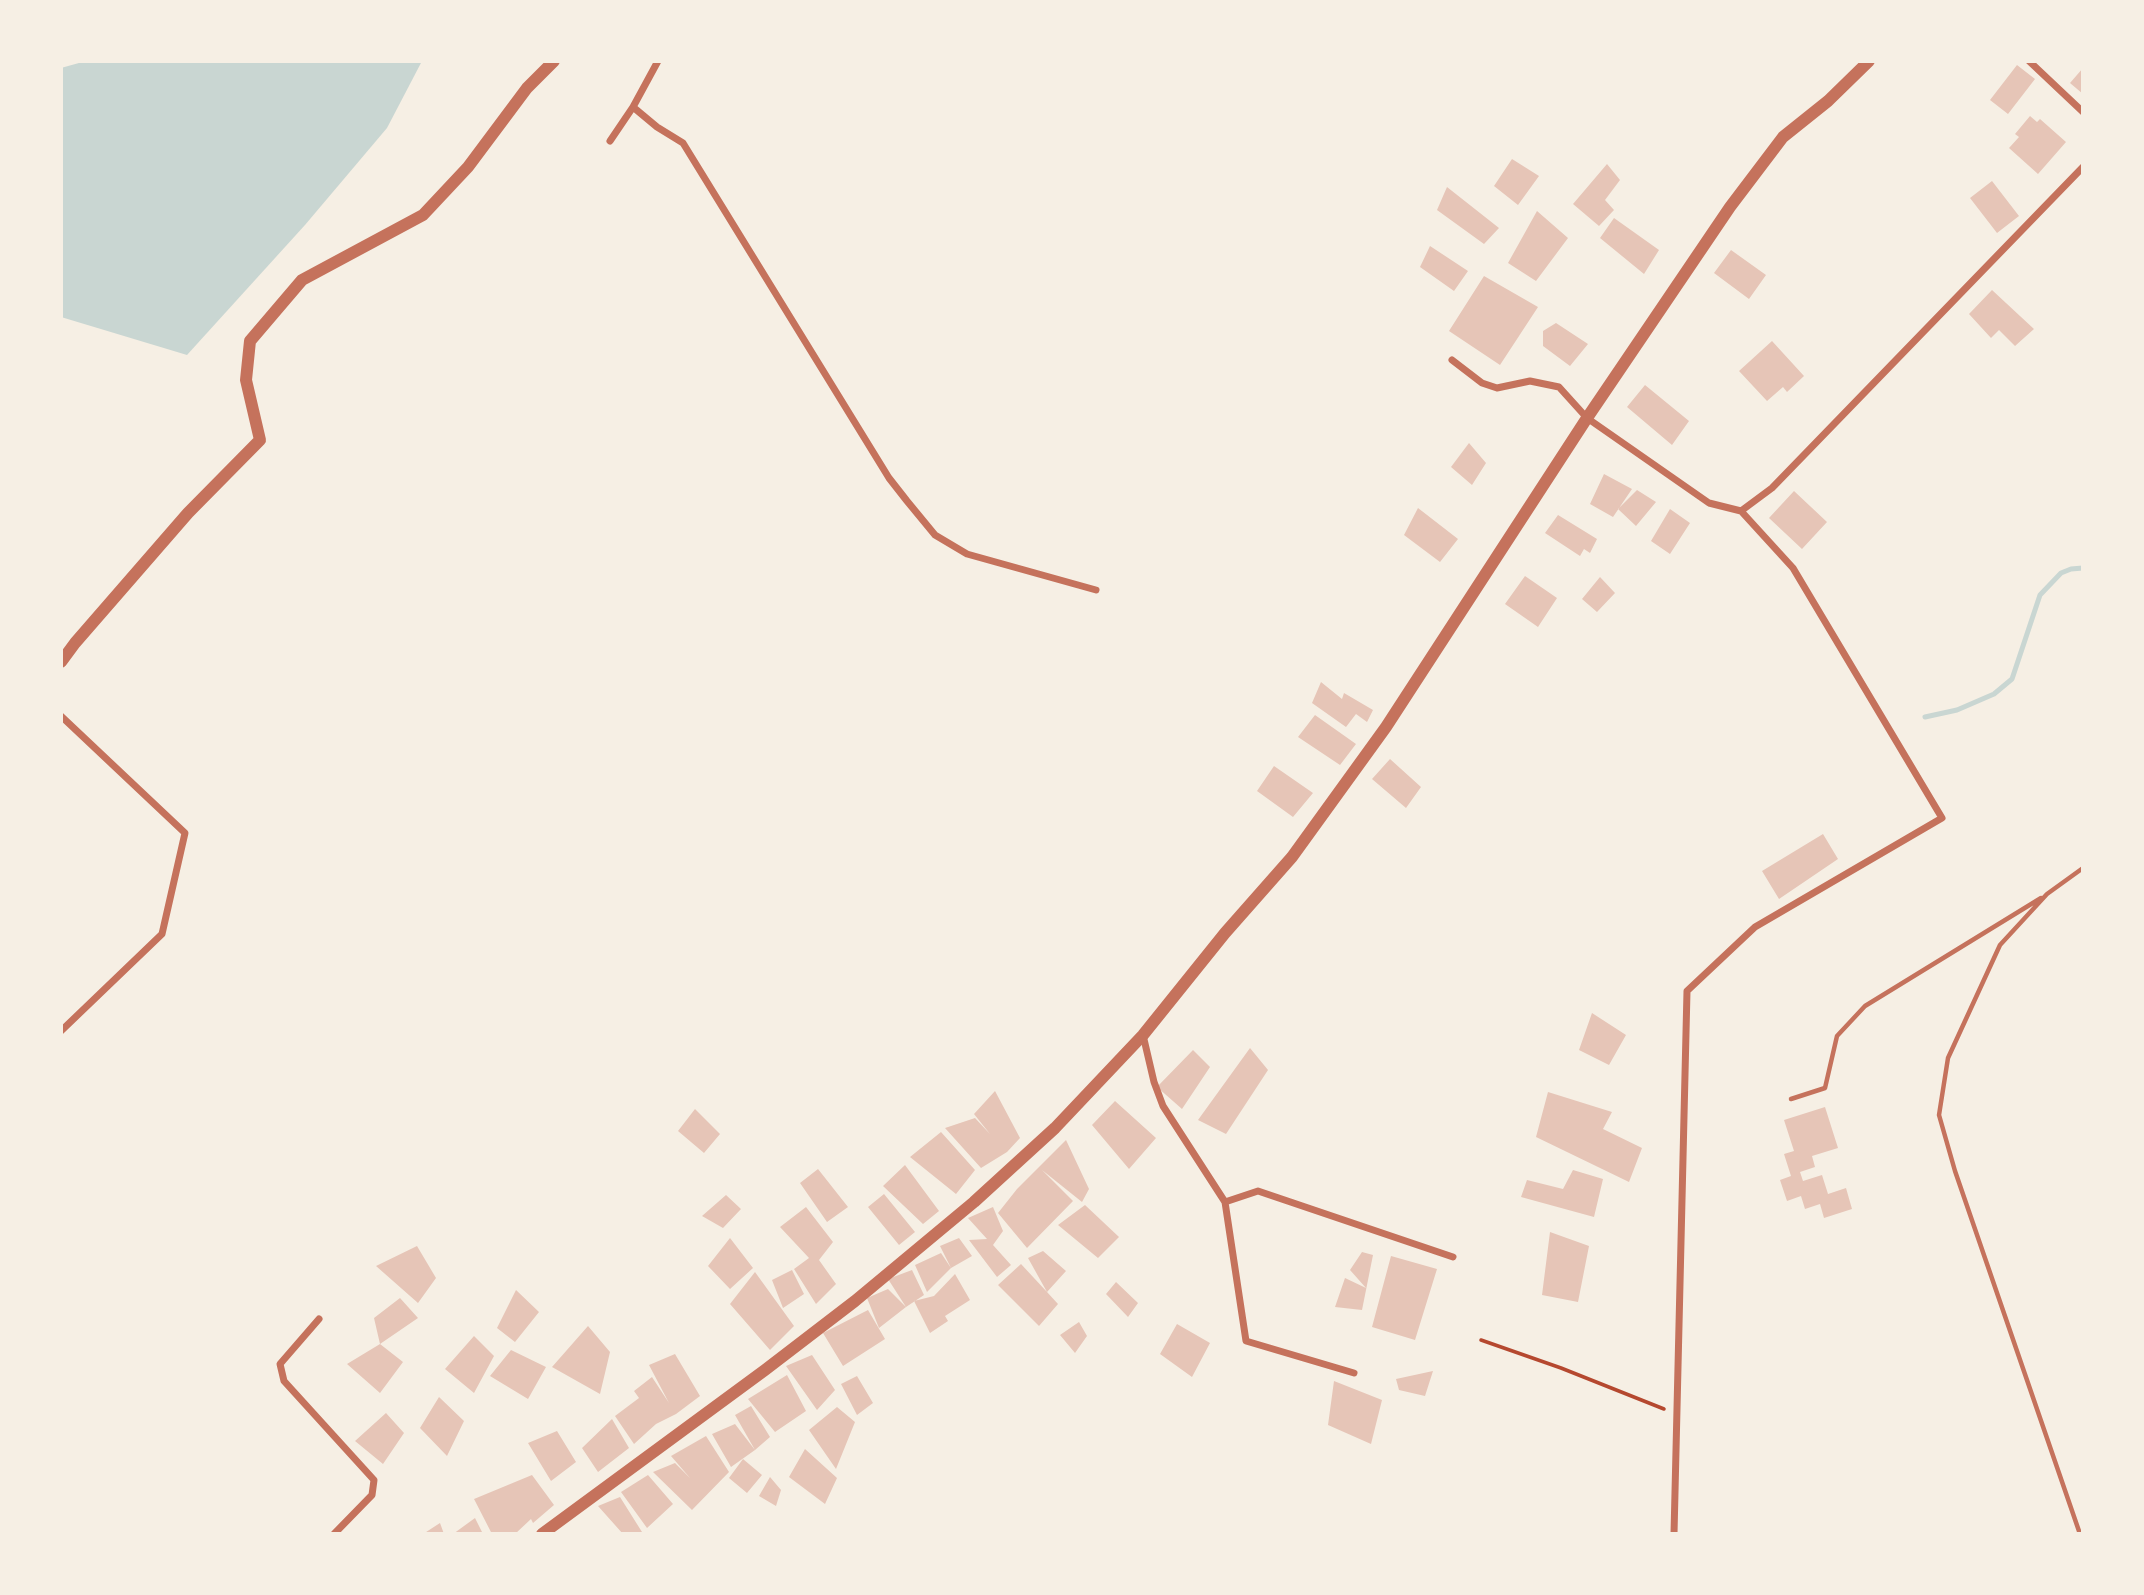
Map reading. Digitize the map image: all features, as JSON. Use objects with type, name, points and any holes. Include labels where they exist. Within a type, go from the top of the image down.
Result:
[{"type":"street","points":[[61,663],[75,643],[188,513],[260,440],[246,380],[250,341],[302,281],[423,215],[468,167],[527,88],[554,61]]},
{"type":"street","points":[[610,141],[633,107],[658,61]]},
{"type":"street","points":[[542,1534],[765,1370],[974,1202],[1055,1128],[1143,1035],[1225,933],[1292,857],[1362,759],[1730,207],[1783,137],[1828,101],[1870,61]]},
{"type":"street","points":[[2029,61],[2083,112]]},
{"type":"street","points":[[633,107],[657,127],[683,143],[889,478],[935,535],[967,554],[1096,590]]},
{"type":"street","points":[[1741,512],[1772,488],[2083,167]]},
{"type":"street","points":[[1452,360],[1482,383],[1497,388],[1530,381],[1559,387],[1587,418],[1709,503],[1741,512],[1793,568],[1942,818],[1755,927],[1687,992],[1674,1534]]},
{"type":"street","points":[[61,716],[185,833],[163,934],[61,1031]]},
{"type":"street","points":[[1143,1035],[1154,1082],[1163,1106],[1225,1202],[1246,1341],[1354,1373]]},
{"type":"street","points":[[1225,1202],[1258,1191],[1453,1257]]},
{"type":"street","points":[[319,1319],[280,1364],[284,1381],[374,1480],[372,1494],[334,1534]]},
{"type":"lane","points":[[1791,1099],[1825,1088],[1837,1036],[1865,1006],[2047,894],[2083,868]]},
{"type":"lane","points":[[2047,894],[2000,946],[1948,1058],[1939,1115],[1955,1171],[2080,1534]]},
{"type":"path","points":[[1481,1340],[1561,1368],[1676,1414]]},
{"type":"shaded area","points":[[86,61],[422,61],[387,128],[305,225],[187,355],[61,317],[61,68]]},
{"type":"building","points":[[2017,65],[2035,79],[2008,114],[1990,100]]},
{"type":"building","points":[[2083,68],[2083,94],[2070,83]]},
{"type":"building","points":[[2030,116],[2037,122],[2040,119],[2066,142],[2038,174],[2009,148],[2019,137],[2015,134]]},
{"type":"building","points":[[1512,159],[1539,176],[1518,205],[1494,186]]},
{"type":"building","points":[[1607,164],[1620,180],[1605,200],[1614,210],[1599,226],[1573,204]]},
{"type":"building","points":[[1992,181],[2019,216],[1997,233],[1970,198]]},
{"type":"building","points":[[1447,187],[1499,228],[1484,244],[1437,210]]},
{"type":"building","points":[[1537,211],[1568,238],[1536,281],[1508,263]]},
{"type":"building","points":[[1614,218],[1659,250],[1644,274],[1600,238]]},
{"type":"building","points":[[1430,246],[1468,271],[1454,291],[1420,267]]},
{"type":"building","points":[[1731,250],[1766,275],[1749,299],[1714,273]]},
{"type":"building","points":[[1484,276],[1538,307],[1500,365],[1449,331]]},
{"type":"building","points":[[1992,290],[2034,329],[2015,346],[1999,330],[1991,338],[1969,314]]},
{"type":"building","points":[[1556,323],[1588,344],[1570,366],[1543,346],[1543,331]]},
{"type":"building","points":[[1772,341],[1804,376],[1787,392],[1783,387],[1767,401],[1739,371]]},
{"type":"building","points":[[1645,385],[1689,421],[1672,445],[1627,407]]},
{"type":"building","points":[[1469,443],[1486,463],[1472,485],[1451,467]]},
{"type":"building","points":[[1604,474],[1632,489],[1613,517],[1590,504]]},
{"type":"building","points":[[1637,490],[1656,502],[1636,526],[1618,509]]},
{"type":"building","points":[[1794,491],[1827,522],[1802,549],[1769,518]]},
{"type":"building","points":[[1418,508],[1458,539],[1440,562],[1404,535]]},
{"type":"building","points":[[1670,509],[1690,523],[1670,554],[1651,541]]},
{"type":"building","points":[[1558,515],[1597,539],[1590,553],[1584,549],[1580,556],[1545,533]]},
{"type":"building","points":[[1525,576],[1557,598],[1538,627],[1505,604]]},
{"type":"building","points":[[1600,577],[1615,593],[1597,612],[1582,599]]},
{"type":"building","points":[[1321,682],[1342,699],[1344,693],[1373,710],[1367,722],[1356,714],[1346,727],[1312,703]]},
{"type":"building","points":[[1315,715],[1356,744],[1340,765],[1298,737]]},
{"type":"building","points":[[1390,759],[1421,787],[1406,808],[1372,779]]},
{"type":"building","points":[[1274,766],[1313,793],[1293,817],[1257,791]]},
{"type":"building","points":[[1823,834],[1838,859],[1779,899],[1762,871]]},
{"type":"building","points":[[1592,1013],[1626,1035],[1609,1065],[1579,1050]]},
{"type":"building","points":[[1250,1048],[1268,1070],[1226,1134],[1198,1120]]},
{"type":"building","points":[[1193,1050],[1210,1067],[1182,1109],[1157,1087]]},
{"type":"building","points":[[995,1091],[1020,1138],[1007,1152],[981,1168],[945,1128],[975,1118],[990,1134],[974,1114]]},
{"type":"building","points":[[1548,1092],[1612,1112],[1603,1129],[1642,1148],[1629,1182],[1536,1137]]},
{"type":"building","points":[[1115,1101],[1156,1138],[1129,1169],[1092,1125]]},
{"type":"building","points":[[1825,1107],[1838,1148],[1812,1156],[1815,1167],[1800,1172],[1803,1181],[1822,1175],[1828,1194],[1846,1188],[1852,1209],[1824,1218],[1820,1204],[1805,1209],[1801,1196],[1787,1201],[1780,1180],[1791,1176],[1784,1154],[1794,1151],[1784,1120]]},
{"type":"building","points":[[695,1109],[720,1134],[704,1153],[678,1131]]},
{"type":"building","points":[[941,1132],[975,1170],[956,1194],[910,1157]]},
{"type":"building","points":[[1066,1140],[1089,1189],[1082,1202],[1042,1170],[1073,1201],[1027,1248],[998,1213],[1017,1189]]},
{"type":"building","points":[[905,1165],[939,1211],[923,1224],[883,1186]]},
{"type":"building","points":[[818,1169],[848,1207],[827,1222],[800,1183]]},
{"type":"building","points":[[1573,1170],[1603,1179],[1594,1217],[1521,1197],[1527,1180],[1563,1189]]},
{"type":"building","points":[[884,1194],[915,1232],[899,1245],[868,1207]]},
{"type":"building","points":[[726,1195],[741,1209],[723,1228],[702,1216]]},
{"type":"building","points":[[1085,1205],[1119,1237],[1098,1258],[1058,1225]]},
{"type":"building","points":[[806,1207],[833,1242],[819,1260],[836,1284],[816,1304],[794,1269],[809,1258],[780,1227]]},
{"type":"building","points":[[993,1207],[1003,1231],[993,1245],[1011,1265],[997,1277],[969,1240],[987,1239],[968,1218]]},
{"type":"building","points":[[1550,1232],[1589,1246],[1578,1302],[1542,1295]]},
{"type":"building","points":[[730,1238],[753,1268],[730,1289],[708,1266]]},
{"type":"building","points":[[959,1238],[972,1256],[951,1268],[940,1246]]},
{"type":"building","points":[[417,1246],[436,1278],[418,1303],[376,1266]]},
{"type":"building","points":[[1043,1251],[1066,1271],[1047,1292],[1028,1258]]},
{"type":"building","points":[[1362,1252],[1373,1255],[1362,1310],[1335,1307],[1345,1278],[1366,1288],[1350,1270]]},
{"type":"building","points":[[941,1253],[951,1268],[927,1292],[915,1265]]},
{"type":"building","points":[[1391,1256],[1437,1269],[1415,1340],[1372,1327]]},
{"type":"building","points":[[1021,1264],[1058,1304],[1039,1326],[998,1285]]},
{"type":"building","points":[[792,1270],[804,1294],[783,1308],[772,1280]]},
{"type":"building","points":[[912,1270],[924,1295],[906,1307],[888,1279]]},
{"type":"building","points":[[755,1272],[794,1326],[770,1350],[730,1304]]},
{"type":"building","points":[[955,1274],[970,1300],[945,1316],[948,1321],[930,1333],[914,1301],[934,1296]]},
{"type":"building","points":[[1116,1282],[1138,1303],[1128,1317],[1106,1294]]},
{"type":"building","points":[[888,1289],[906,1307],[879,1328],[867,1298]]},
{"type":"building","points":[[516,1290],[539,1312],[515,1342],[497,1328]]},
{"type":"building","points":[[400,1298],[418,1318],[380,1344],[374,1318]]},
{"type":"building","points":[[868,1310],[885,1339],[843,1366],[823,1333]]},
{"type":"building","points":[[1079,1322],[1087,1336],[1075,1353],[1060,1335]]},
{"type":"building","points":[[1177,1324],[1210,1343],[1192,1377],[1160,1354]]},
{"type":"building","points":[[588,1326],[610,1352],[600,1394],[552,1367]]},
{"type":"building","points":[[474,1336],[494,1356],[474,1393],[445,1369]]},
{"type":"building","points":[[380,1344],[403,1362],[380,1393],[347,1364]]},
{"type":"building","points":[[511,1350],[546,1367],[528,1399],[490,1376]]},
{"type":"building","points":[[675,1354],[700,1396],[676,1414],[656,1424],[634,1444],[615,1416],[639,1398],[634,1391],[652,1377],[669,1403],[649,1365]]},
{"type":"building","points":[[812,1355],[835,1390],[817,1410],[786,1366]]},
{"type":"building","points":[[1433,1371],[1425,1396],[1399,1390],[1396,1379]]},
{"type":"building","points":[[787,1375],[806,1411],[775,1432],[748,1399]]},
{"type":"building","points":[[857,1376],[873,1403],[857,1415],[841,1384]]},
{"type":"building","points":[[1334,1381],[1382,1400],[1371,1444],[1328,1425]]},
{"type":"building","points":[[439,1397],[464,1421],[447,1456],[420,1428]]},
{"type":"building","points":[[751,1406],[770,1437],[755,1450],[735,1415]]},
{"type":"building","points":[[837,1407],[855,1422],[836,1469],[809,1430]]},
{"type":"building","points":[[386,1413],[404,1433],[383,1464],[355,1441]]},
{"type":"building","points":[[612,1419],[629,1448],[598,1472],[582,1448]]},
{"type":"building","points":[[735,1424],[755,1450],[731,1467],[712,1434]]},
{"type":"building","points":[[557,1431],[576,1462],[551,1481],[528,1443]]},
{"type":"building","points":[[706,1436],[729,1472],[692,1510],[653,1472],[675,1463],[690,1478],[671,1456]]},
{"type":"building","points":[[805,1449],[837,1478],[825,1504],[789,1477]]},
{"type":"building","points":[[743,1459],[762,1475],[747,1493],[729,1478]]},
{"type":"building","points":[[532,1475],[554,1505],[533,1523],[531,1519],[515,1534],[492,1534],[474,1499]]},
{"type":"building","points":[[648,1475],[673,1504],[647,1528],[621,1492]]},
{"type":"building","points":[[770,1477],[781,1490],[776,1506],[759,1496]]},
{"type":"building","points":[[620,1497],[642,1532],[623,1534],[598,1506]]},
{"type":"building","points":[[475,1518],[483,1534],[453,1534]]},
{"type":"building","points":[[440,1523],[444,1534],[423,1534]]},
{"type":"waterway","points":[[1925,717],[1957,710],[1994,694],[2012,679],[2040,595],[2061,573],[2083,568]]}]
